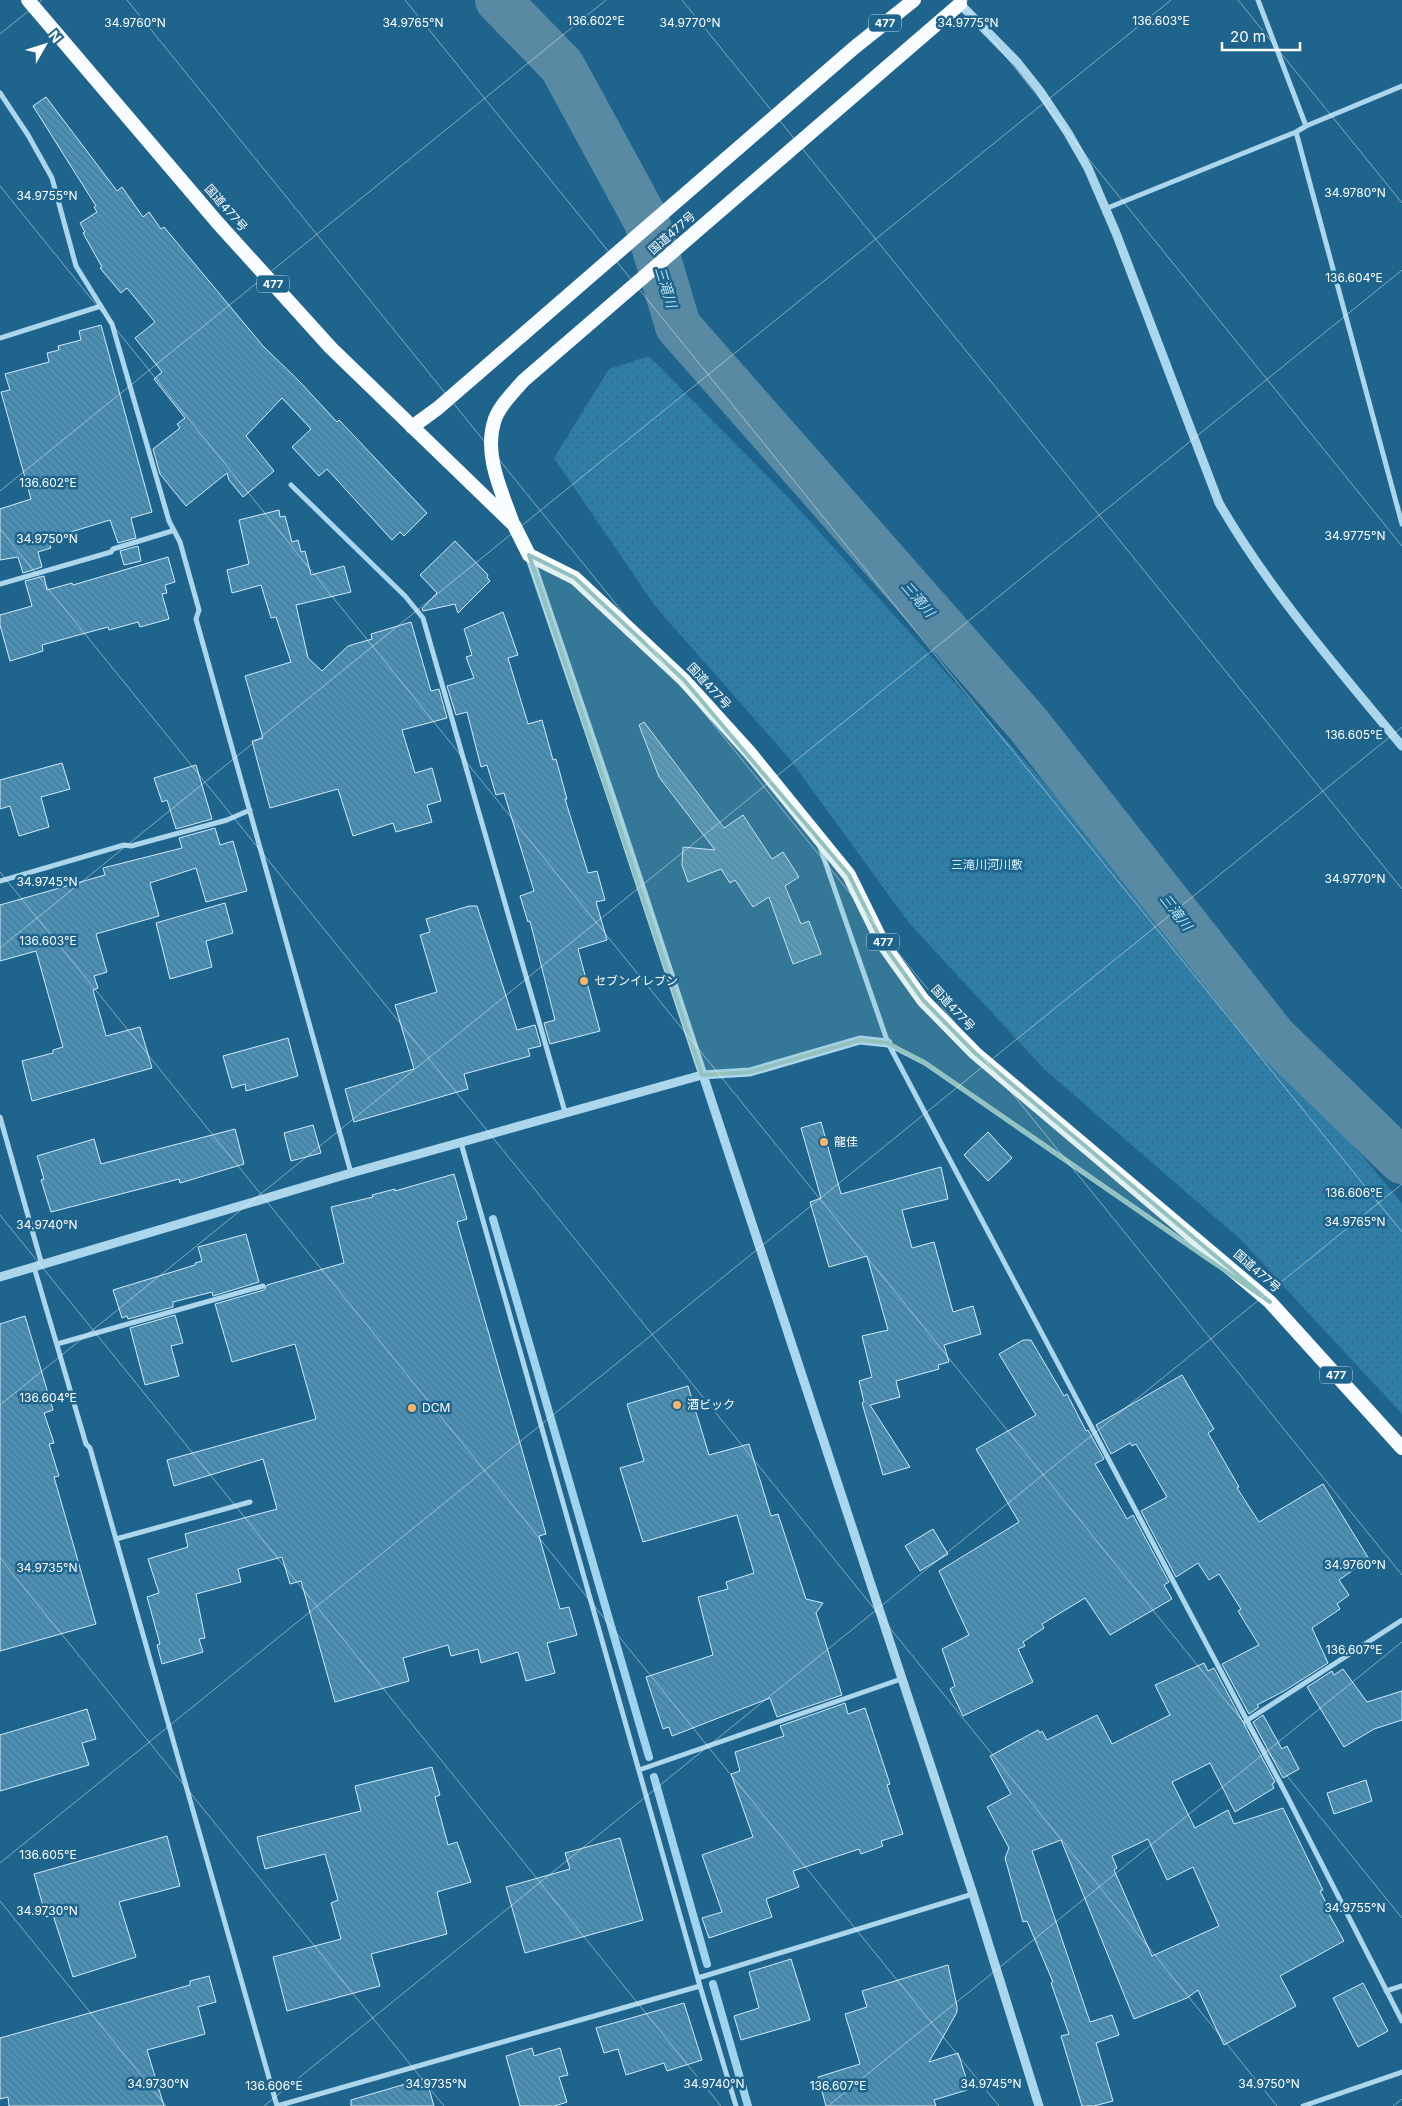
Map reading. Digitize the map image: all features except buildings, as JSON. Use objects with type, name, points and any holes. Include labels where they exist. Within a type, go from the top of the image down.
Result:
[{"type":"highway","name":"国道477号","points":[[28,0],[244,252],[331,348],[514,525]]},
{"type":"highway","name":"国道477号","points":[[412,427],[438,408],[855,47],[914,0]]},
{"type":"highway","name":"国道477号","points":[[958,1],[878,74],[523,381],[505,403],[494,421],[492,459],[498,484],[514,525],[529,555],[575,578],[677,673],[750,753],[849,875],[883,944],[923,1000],[975,1052],[1270,1302],[1402,1448]]},
{"type":"street","points":[[1258,0],[1306,126]]},
{"type":"street","points":[[958,1],[1017,62],[1040,91],[1068,133],[1088,168],[1116,232],[1219,503],[1239,538],[1274,589],[1402,746]]},
{"type":"street","points":[[1105,209],[1296,132],[1306,126],[1402,86]]},
{"type":"street","points":[[0,93],[28,135],[52,178],[76,266],[112,324],[172,531],[180,542],[199,610],[196,619],[351,1174]]},
{"type":"street","points":[[1296,132],[1402,524]]},
{"type":"street","points":[[0,338],[101,306]]},
{"type":"street","points":[[291,485],[405,596],[423,618],[565,1112]]},
{"type":"street","points":[[0,584],[111,552],[113,549],[172,531]]},
{"type":"street","points":[[529,555],[614,802],[702,1075],[973,1894],[1038,2106]]},
{"type":"street","points":[[0,881],[124,846],[227,820],[250,810]]},
{"type":"street","points":[[816,835],[888,1043],[1286,1794],[1402,2021]]},
{"type":"street","points":[[0,1276],[565,1112],[702,1075],[750,1072],[860,1040],[888,1043],[925,1063],[1270,1302]]},
{"type":"street","points":[[0,1117],[57,1344],[86,1444],[90,1448],[277,2106],[700,1986]]},
{"type":"street","points":[[461,1142],[700,1986],[736,2106]]},
{"type":"street","points":[[57,1344],[263,1286]]},
{"type":"street","points":[[116,1539],[250,1502]]},
{"type":"street","points":[[1246,1721],[1402,1620]]},
{"type":"street","points":[[639,1770],[901,1679]]},
{"type":"street","points":[[698,1978],[973,1894]]},
{"type":"street","points":[[1386,1990],[1402,1986]]},
{"type":"street","points":[[1307,2105],[1402,2072]]},
{"type":"highlighted area","points":[[529,555],[575,578],[684,680],[849,875],[883,944],[923,1000],[975,1053],[1270,1302],[925,1063],[888,1043],[860,1040],[750,1072],[702,1075]]},
{"type":"green space","name":"三滝川河川敷","points":[[649,356],[789,498],[1067,808],[1402,1203],[1402,1414],[1240,1239],[1044,1069],[909,923],[789,758],[655,606],[554,458],[609,369]]},
{"type":"waterway","name":"三滝川","points":[[498,0],[562,66],[647,222],[678,326],[1028,724],[1274,1037],[1402,1161]]},
{"type":"waterway","points":[[493,1219],[649,1757]]},
{"type":"waterway","points":[[654,1777],[707,1964]]},
{"type":"waterway","points":[[713,1984],[748,2106]]},
{"type":"place","name":"セブンイレブン","points":[[584,981]]},
{"type":"place","name":"龍佳","points":[[824,1142]]},
{"type":"place","name":"酒ビック","points":[[677,1405]]},
{"type":"place","name":"DCM","points":[[412,1408]]}]
